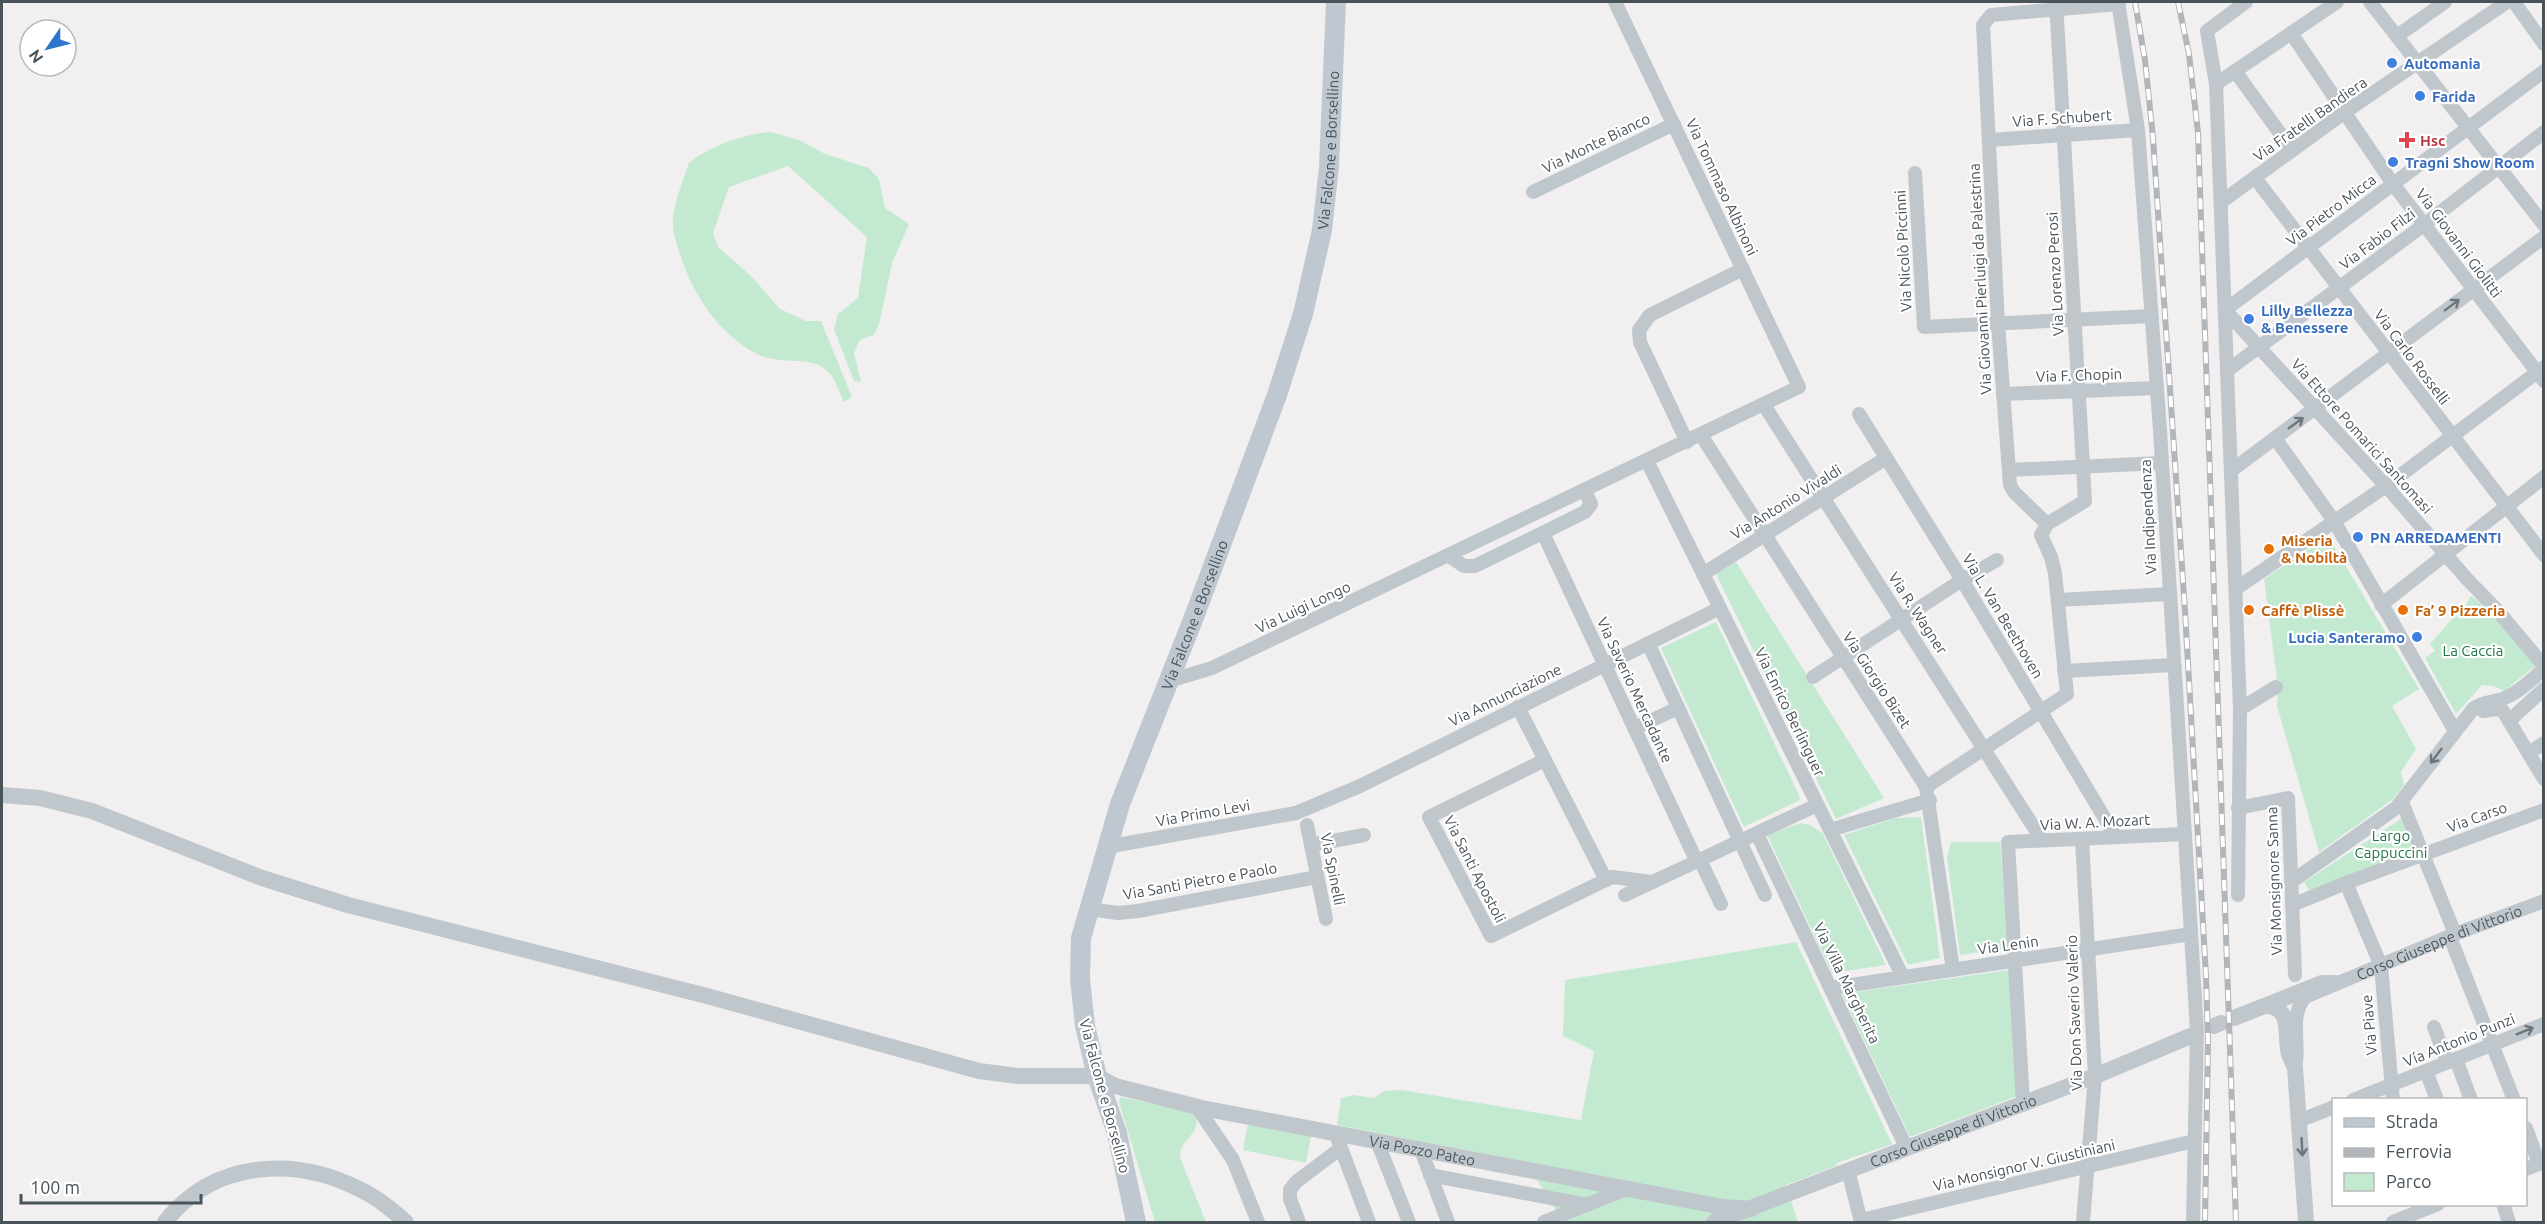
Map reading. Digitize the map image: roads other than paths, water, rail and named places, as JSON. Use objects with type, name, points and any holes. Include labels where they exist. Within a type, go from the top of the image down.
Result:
[{"type":"main road","name":"Via Falcone e Borsellino","points":[[1136,1222],[1117,1132],[1097,1076],[1085,1026],[1080,979],[1082,938],[1120,804],[1277,395],[1303,314],[1322,230],[1329,167],[1336,2]]},
{"type":"street","name":"Via Tommaso Albinoni","points":[[1615,2],[1799,387]]},
{"type":"street","points":[[2238,895],[2240,709],[2237,588],[2216,84],[2207,31],[2246,2]]},
{"type":"street","points":[[2216,84],[2337,2]]},
{"type":"street","points":[[2370,2],[2544,225]]},
{"type":"street","points":[[2397,36],[2445,2]]},
{"type":"street","name":"Via Fratelli Bandiera","points":[[2222,202],[2344,112],[2507,2]]},
{"type":"street","points":[[2514,2],[2544,44]]},
{"type":"street","points":[[2056,6],[2119,3]]},
{"type":"street","name":"Via Indipendenza","points":[[2119,3],[2138,130],[2157,388],[2191,934],[2195,1033],[2193,1222]]},
{"type":"street","name":"Via Giovanni Pierluigi da Palestrina","points":[[2047,524],[2014,492],[2010,485],[1998,323],[1983,25],[1990,15],[2056,6]]},
{"type":"street","name":"Via Lorenzo Perosi","points":[[2047,524],[2085,501],[2056,6]]},
{"type":"street","name":"Via Giovanni Giolitti","points":[[2291,33],[2393,184],[2541,373]]},
{"type":"street","points":[[2235,71],[2292,150]]},
{"type":"street","name":"Via Pietro Micca","points":[[2225,310],[2544,71]]},
{"type":"street","name":"Via Monte Bianco","points":[[1533,192],[1674,124]]},
{"type":"street","name":"Via F. Schubert","points":[[1989,140],[2138,130]]},
{"type":"street","name":"Via Fabio Filzi","points":[[2228,370],[2339,289],[2544,132]]},
{"type":"street","name":"Via Nicolò Piccinni","points":[[1915,173],[1924,327],[1998,323]]},
{"type":"street","name":"Via Carlo Rosselli","points":[[2255,178],[2452,438],[2544,555]]},
{"type":"street","points":[[2232,470],[2544,237]]},
{"type":"street","points":[[1687,442],[1640,342],[1639,330],[1650,315],[1743,269]]},
{"type":"street","name":"Via Ettore Pomarici Santomasi","points":[[2225,310],[2497,610],[2544,668]]},
{"type":"street","points":[[1998,323],[2151,316]]},
{"type":"street","points":[[2237,588],[2386,486],[2541,373]]},
{"type":"street","name":"Via Luigi Longo","points":[[1168,681],[1212,668],[1799,387]]},
{"type":"street","name":"Via F. Chopin","points":[[2003,394],[2157,388]]},
{"type":"street","name":"Via R. Wagner","points":[[1764,405],[1903,619],[2042,840]]},
{"type":"street","name":"Via L. Van Beethoven","points":[[1859,414],[1962,580],[2116,837]]},
{"type":"street","name":"Via Giorgio Bizet","points":[[1701,435],[1928,794],[1953,970]]},
{"type":"street","points":[[2275,438],[2334,521],[2455,731]]},
{"type":"street","name":"Via Antonio Vivaldi","points":[[1703,574],[1886,458]]},
{"type":"street","name":"Via Enrico Berlinguer","points":[[1647,461],[1903,977]]},
{"type":"street","points":[[2009,470],[2162,464]]},
{"type":"street","points":[[2381,605],[2544,477]]},
{"type":"street","points":[[1449,556],[1464,566],[1474,566],[1543,533],[1589,509],[1591,504],[1585,490]]},
{"type":"street","points":[[1830,830],[1928,794],[1985,748],[2067,694],[2054,566],[2041,538],[2042,531],[2047,524]]},
{"type":"street","name":"Via Saverio Mercadante","points":[[1543,533],[1721,904]]},
{"type":"street","points":[[1813,677],[1962,580],[1997,560]]},
{"type":"street","points":[[2058,600],[2169,594]]},
{"type":"street","name":"Via Annunciazione","points":[[1305,810],[1360,786],[1720,608]]},
{"type":"street","points":[[1648,643],[1766,895]]},
{"type":"street","points":[[2064,671],[2173,665]]},
{"type":"street","points":[[2291,882],[2402,802],[2466,717],[2479,705],[2511,695],[2544,668]]},
{"type":"street","points":[[2240,709],[2276,687]]},
{"type":"street","points":[[2510,720],[2544,689]]},
{"type":"street","points":[[1518,707],[1606,880]]},
{"type":"street","points":[[1635,728],[1678,708]]},
{"type":"street","points":[[2466,717],[2496,709],[2503,711],[2544,779]]},
{"type":"street","points":[[2529,753],[2544,743]]},
{"type":"street","name":"Via Santi Apostoli","points":[[1545,759],[1430,818],[1491,936],[1612,877],[1653,882]]},
{"type":"street","points":[[2,795],[40,798],[92,811],[262,878],[348,905],[707,996],[951,1064],[1018,1076],[1097,1076]]},
{"type":"street","name":"Via Monsignore Sanna","points":[[2238,808],[2288,798],[2295,975]]},
{"type":"street","points":[[2402,802],[2513,1098]]},
{"type":"street","points":[[1625,895],[1817,805]]},
{"type":"street","name":"Via Primo Levi","points":[[1106,847],[1305,810]]},
{"type":"street","name":"Via Carso","points":[[2422,854],[2544,810]]},
{"type":"street","name":"Via Spinelli","points":[[1307,825],[1326,919]]},
{"type":"street","name":"Via Villa Margherita","points":[[1756,834],[1906,1148]]},
{"type":"street","name":"Via W. A. Mozart","points":[[2015,960],[2008,842],[2184,834]]},
{"type":"street","points":[[1311,845],[1364,835]]},
{"type":"street","name":"Via Don Saverio Valerio","points":[[2082,839],[2095,1076],[2083,1222]]},
{"type":"street","points":[[2292,905],[2422,854]]},
{"type":"street","name":"Via Santi Pietro e Paolo","points":[[1089,909],[1118,913],[1138,911],[1317,877]]},
{"type":"street","name":"Via Piave","points":[[2346,883],[2380,966],[2393,1098]]},
{"type":"street","name":"Corso Giuseppe di Vittorio","points":[[2295,1068],[2298,1057],[2295,1015],[2305,997],[2452,935],[2544,901]]},
{"type":"street","name":"Via Lenin","points":[[1831,988],[2191,934]]},
{"type":"street","points":[[2015,960],[2023,1103]]},
{"type":"street","points":[[2223,1023],[2268,1006],[2282,998],[2322,984],[2335,983]]},
{"type":"street","points":[[2268,1006],[2278,1009],[2285,1018],[2289,1053],[2295,1068],[2301,1120],[2306,1222]]},
{"type":"street","name":"Vía Antonio Punzi","points":[[2358,1098],[2544,1024]]},
{"type":"street","points":[[2434,1027],[2470,1098]]},
{"type":"street","name":"Corso Giuseppe di Vittorio","points":[[1714,1222],[2095,1076],[2195,1033]]},
{"type":"street","points":[[2426,1071],[2436,1098]]},
{"type":"street","name":"Via Pozzo Pateo","points":[[1097,1076],[1115,1086],[1338,1141],[1377,1141],[1723,1207],[1751,1209]]},
{"type":"street","points":[[1197,1107],[1233,1160],[1258,1222]]},
{"type":"street","points":[[2301,1120],[2332,1108]]},
{"type":"street","points":[[2527,1130],[2541,1163],[2527,1169]]},
{"type":"street","points":[[1299,1222],[1290,1199],[1290,1190],[1338,1141],[1369,1222]]},
{"type":"street","points":[[1377,1141],[1409,1222]]},
{"type":"street","name":"Via Monsignor V. Giustiniani","points":[[1861,1221],[2194,1142]]},
{"type":"street","points":[[1421,1150],[1448,1222]]},
{"type":"street","points":[[165,1222],[197,1191],[221,1178],[271,1169],[311,1172],[362,1190],[406,1222]]},
{"type":"street","points":[[1848,1170],[1861,1221]]},
{"type":"street","name":"Via Pozzo Pateo","points":[[1430,1174],[1587,1205]]},
{"type":"street","points":[[1544,1222],[1626,1189]]},
{"type":"street","points":[[2401,1217],[2432,1206]]},
{"type":"street","points":[[2504,1206],[2509,1222]]},
{"type":"railway","points":[[2135,2],[2145,60],[2153,138],[2185,611],[2206,976],[2208,1042],[2205,1222]]},
{"type":"railway","points":[[2178,2],[2189,54],[2198,133],[2236,1222]]},
{"type":"place","name":"Automania","points":[[2392,63]]},
{"type":"place","name":"Farida","points":[[2420,96]]},
{"type":"place","name":"Hsc","points":[[2407,140]]},
{"type":"place","name":"Tragni Show Room","points":[[2393,162]]},
{"type":"place","name":"Lilly Bellezza & Benessere","points":[[2249,319]]},
{"type":"place","name":"PN ARREDAMENTI","points":[[2358,537]]},
{"type":"place","name":"Miseria & Nobiltà","points":[[2269,549]]},
{"type":"place","name":"Caffè Plissè","points":[[2249,610]]},
{"type":"place","name":"Fa’ 9 Pizzeria","points":[[2403,610]]},
{"type":"place","name":"Lucia Santeramo","points":[[2417,637]]},
{"type":"park label","name":"La Caccia","points":[[2473,650]]},
{"type":"park label","name":"Largo Cappuccini","points":[[2391,844]]}]
